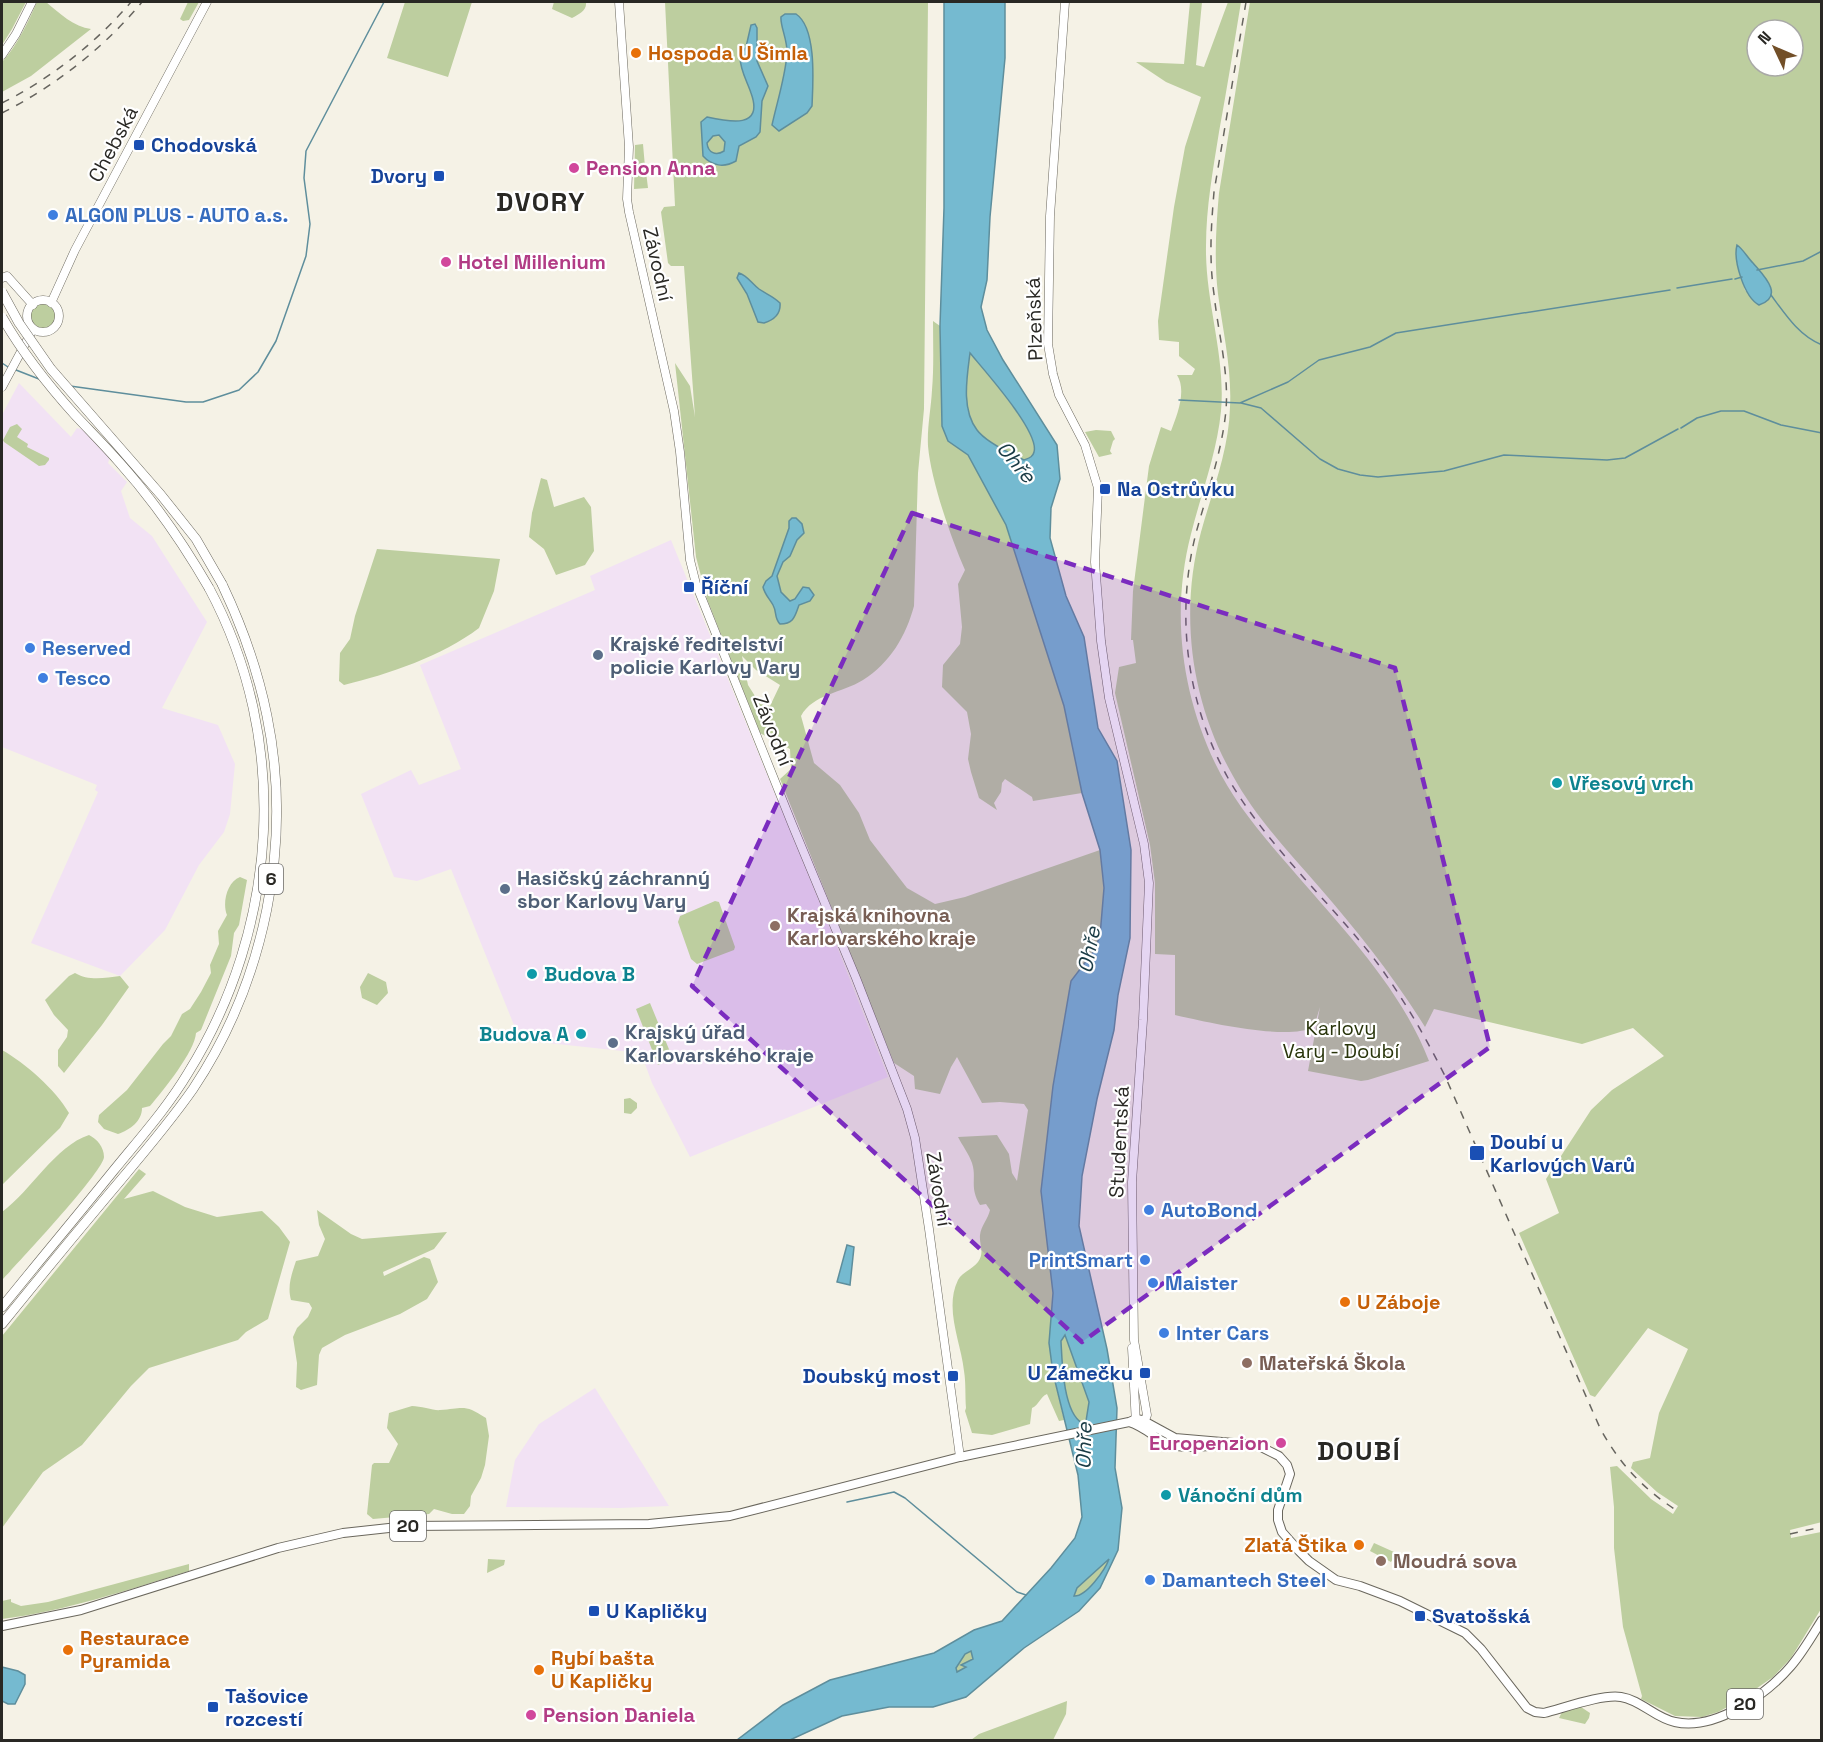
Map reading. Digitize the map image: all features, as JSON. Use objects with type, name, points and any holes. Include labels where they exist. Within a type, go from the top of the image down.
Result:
[{"type":"highway","name":"6","points":[[2,292],[19,323],[51,369],[161,495],[196,539],[222,584],[253,662],[267,717],[274,768],[276,840],[269,896],[256,954],[232,1019],[193,1089],[145,1151],[2,1324]]},
{"type":"highway","name":"6","points":[[2,317],[33,364],[73,413],[118,460],[153,502],[186,548],[220,608],[243,666],[256,718],[263,772],[264,846],[243,954],[219,1017],[189,1072],[160,1115],[2,1307]]},
{"type":"main road","name":"20","points":[[1137,1422],[1163,1441],[1257,1444],[1279,1456],[1289,1468],[1289,1482],[1278,1510],[1278,1521],[1282,1532],[1299,1551],[1336,1580],[1400,1601],[1465,1632],[1523,1703],[1535,1712],[1544,1713],[1607,1697],[1621,1697],[1674,1722],[1689,1724],[1710,1721],[1740,1707],[1776,1681],[1795,1661],[1821,1620]]},
{"type":"main road","name":"20","points":[[2,1626],[81,1610],[278,1548],[343,1533],[407,1526],[648,1524],[686,1521],[756,1511],[960,1457],[1137,1422],[1158,1430],[1175,1441]]},
{"type":"street","points":[[2,55],[16,34],[32,2]]},
{"type":"street","name":"Chebská","points":[[33,329],[47,332],[55,327],[59,317],[51,303],[75,250],[207,2]]},
{"type":"street","name":"Závodní","points":[[619,2],[629,147],[627,199],[674,411],[690,560],[696,584],[907,1109],[915,1138],[929,1229],[960,1457]]},
{"type":"street","name":"Plzeňská","points":[[1065,2],[1050,216],[1048,344],[1059,395],[1085,445],[1098,488],[1095,562],[1101,641],[1109,698],[1143,844],[1149,883],[1146,945]]},
{"type":"street","points":[[2,278],[7,276],[33,305]]},
{"type":"street","points":[[2,387],[33,329],[29,324],[27,314],[33,305],[42,301],[51,303]]},
{"type":"street","name":"Studentská","points":[[1137,1422],[1132,1350],[1134,1340],[1132,1178],[1146,945]]},
{"type":"highlighted area","points":[[912,513],[1395,668],[1490,1047],[1082,1342],[692,986]]},
{"type":"shaded area","points":[[19,383],[71,437],[77,428],[88,431],[110,457],[108,463],[127,482],[121,491],[130,518],[152,536],[207,622],[162,708],[218,725],[235,764],[230,814],[224,832],[199,865],[165,930],[120,976],[31,943],[98,792],[95,790],[97,785],[2,747],[2,415]]},
{"type":"shaded area","points":[[671,540],[825,916],[888,1077],[690,1157],[652,1083],[641,1053],[520,1040],[451,869],[417,881],[394,877],[361,794],[411,770],[419,785],[461,769],[420,665],[595,590],[590,576]]},
{"type":"shaded area","points":[[595,1388],[669,1506],[506,1507],[515,1460],[539,1424]]},
{"type":"green space","points":[[2,2],[26,2],[2,45]]},
{"type":"green space","points":[[37,2],[46,2],[61,15],[91,29],[31,76],[2,92],[2,62],[26,26]]},
{"type":"green space","points":[[188,2],[199,2],[189,20],[183,21],[180,19]]},
{"type":"green space","points":[[405,2],[472,2],[448,77],[387,58]]},
{"type":"green space","points":[[554,2],[586,2],[586,5],[582,12],[572,18],[552,9]]},
{"type":"green space","points":[[665,2],[928,2],[924,409],[918,473],[914,606],[896,648],[873,673],[855,684],[820,698],[801,716],[814,763],[840,785],[859,813],[870,840],[907,888],[935,904],[965,897],[1100,850],[1104,888],[1100,936],[1094,951],[1071,981],[1053,1086],[1041,1191],[1053,1293],[1049,1343],[1053,1373],[1064,1420],[1059,1421],[1047,1394],[1032,1408],[1030,1424],[992,1435],[972,1433],[965,1411],[965,1376],[953,1314],[953,1302],[958,1280],[980,1258],[981,1232],[990,1210],[986,1204],[980,1205],[977,1199],[972,1163],[958,1137],[997,1135],[1009,1154],[1012,1173],[1017,1181],[1028,1110],[1024,1104],[982,1103],[957,1057],[940,1094],[915,1089],[914,1076],[894,1063],[780,779],[791,769],[790,749],[760,733],[707,599],[696,557],[675,363],[690,386],[695,417],[684,266],[671,266],[668,263],[661,212],[664,207],[675,206]],"holes":[[[742,656],[756,670],[780,685],[770,706],[760,704],[748,685]]]},
{"type":"green space","name":"Karlovy Vary - Doubí","points":[[1190,2],[1202,2],[1196,65],[1204,67],[1228,2],[1241,2],[1214,160],[1207,217],[1207,267],[1222,390],[1219,427],[1185,563],[1181,622],[1187,680],[1203,736],[1215,763],[1239,804],[1258,830],[1348,934],[1385,982],[1402,1007],[1429,1061],[1368,1080],[1361,1081],[1308,1071],[1320,1007],[1314,1027],[1302,1031],[1285,1032],[1246,1029],[1175,1015],[1175,955],[1155,954],[1155,883],[1150,845],[1115,693],[1119,667],[1136,663],[1133,640],[1131,640],[1133,591],[1149,466],[1161,427],[1171,431],[1178,410],[1181,388],[1177,375],[1192,375],[1195,369],[1179,356],[1179,342],[1159,340],[1158,321],[1185,147],[1201,97],[1166,82],[1136,62],[1184,64]]},
{"type":"green space","points":[[1250,2],[1821,2],[1822,1522],[1790,1530],[1791,1538],[1821,1532],[1821,1609],[1791,1658],[1773,1677],[1718,1712],[1702,1717],[1675,1716],[1641,1699],[1623,1627],[1614,1548],[1614,1507],[1610,1467],[1617,1466],[1651,1499],[1673,1514],[1678,1506],[1657,1492],[1631,1468],[1633,1462],[1650,1458],[1659,1413],[1688,1349],[1648,1328],[1595,1397],[1590,1395],[1519,1233],[1559,1213],[1546,1179],[1591,1110],[1612,1090],[1664,1056],[1633,1028],[1582,1044],[1434,1009],[1425,1027],[1362,938],[1252,806],[1233,776],[1207,718],[1193,657],[1190,626],[1194,563],[1227,439],[1229,423],[1230,379],[1218,294],[1216,231],[1219,193]],"holes":[[[1736,248],[1754,266],[1763,303],[1759,305],[1745,290]]]},
{"type":"green space","points":[[643,144],[645,167],[655,166],[655,170],[646,172],[648,188],[634,189],[635,145]]},
{"type":"green space","points":[[43,304],[52,307],[55,316],[52,325],[43,328],[34,325],[31,316],[34,307]]},
{"type":"green space","points":[[933,321],[940,326],[942,426],[948,441],[968,455],[1006,525],[1064,706],[1082,793],[1033,801],[1032,797],[1005,779],[994,803],[997,810],[979,798],[968,759],[971,734],[967,712],[942,687],[943,665],[960,644],[962,627],[958,584],[965,570],[942,509],[928,446],[933,373]]},
{"type":"green space","points":[[970,352],[1020,416],[1033,443],[1034,452],[1031,457],[1024,460],[998,447],[977,430],[969,412],[966,392]]},
{"type":"green space","points":[[17,424],[22,429],[17,437],[28,444],[27,447],[49,458],[45,465],[39,466],[4,442],[10,427]]},
{"type":"green space","points":[[1111,431],[1115,439],[1110,451],[1112,454],[1099,457],[1085,432]]},
{"type":"green space","points":[[541,478],[547,480],[554,507],[584,497],[591,507],[594,551],[585,565],[556,575],[544,549],[529,537],[532,513]]},
{"type":"green space","points":[[377,549],[500,559],[494,591],[479,628],[464,638],[414,663],[344,685],[339,681],[340,653],[350,639],[355,616]]},
{"type":"green space","points":[[240,877],[247,880],[239,925],[234,933],[231,956],[201,1030],[196,1033],[190,1050],[178,1071],[150,1106],[142,1108],[140,1117],[134,1124],[118,1134],[104,1129],[98,1122],[99,1115],[127,1090],[171,1036],[182,1014],[190,1009],[201,992],[211,973],[210,965],[219,944],[218,931],[227,915],[225,905],[227,893],[232,883]]},
{"type":"green space","points":[[715,901],[719,902],[735,947],[734,950],[697,964],[691,959],[678,922],[680,916]]},
{"type":"green space","points":[[75,973],[91,978],[120,976],[129,987],[64,1073],[58,1066],[58,1050],[67,1037],[68,1030],[54,1015],[45,1000]]},
{"type":"green space","points":[[368,973],[386,982],[388,993],[377,1005],[362,998],[360,987]]},
{"type":"green space","points":[[650,1003],[673,1059],[658,1065],[636,1009]]},
{"type":"green space","points":[[2,1050],[39,1078],[56,1095],[69,1113],[60,1128],[2,1185]]},
{"type":"green space","points":[[630,1098],[637,1103],[637,1108],[631,1114],[624,1113],[624,1099]]},
{"type":"green space","points":[[89,1135],[103,1150],[104,1157],[100,1166],[58,1218],[2,1280],[2,1212],[65,1149]]},
{"type":"green space","points":[[139,1169],[146,1174],[124,1199],[153,1191],[185,1207],[217,1217],[262,1211],[279,1227],[290,1242],[268,1319],[246,1332],[238,1340],[149,1368],[82,1445],[43,1472],[2,1528],[2,1336]]},
{"type":"green space","points":[[317,1210],[362,1239],[447,1232],[434,1249],[383,1272],[384,1276],[424,1257],[430,1259],[438,1282],[427,1299],[400,1314],[345,1335],[322,1348],[319,1355],[317,1385],[301,1390],[296,1387],[297,1363],[293,1337],[312,1308],[309,1303],[291,1300],[290,1285],[296,1261],[318,1256],[325,1239],[319,1225]]},
{"type":"green space","points":[[1065,1335],[1089,1402],[1086,1421],[1082,1423],[1076,1417],[1067,1397],[1061,1340]]},
{"type":"green space","points":[[412,1406],[438,1410],[464,1408],[486,1418],[489,1436],[485,1465],[471,1496],[470,1506],[464,1514],[452,1514],[434,1509],[429,1514],[373,1519],[367,1514],[372,1465],[389,1463],[398,1444],[387,1428],[389,1413]]},
{"type":"green space","points":[[1374,1543],[1394,1552],[1391,1562],[1370,1551]]},
{"type":"green space","points":[[488,1559],[505,1560],[504,1565],[487,1573]]},
{"type":"green space","points":[[1109,1559],[1089,1587],[1074,1596],[1077,1588]]},
{"type":"green space","points":[[189,1564],[189,1571],[119,1592],[50,1611],[2,1619],[2,1601],[11,1599],[11,1602],[21,1606],[48,1602]]},
{"type":"green space","points":[[971,1651],[973,1659],[961,1665],[966,1666],[957,1672],[956,1668],[965,1654]]},
{"type":"green space","points":[[1067,1701],[1066,1714],[1053,1740],[971,1740],[979,1734]]},
{"type":"green space","points":[[1581,1707],[1590,1713],[1585,1724],[1559,1718],[1562,1712]]},
{"type":"water","name":"Ohře","points":[[944,2],[1005,2],[1005,58],[990,217],[987,280],[981,307],[987,330],[1003,360],[1057,445],[1060,479],[1051,508],[1050,538],[1066,596],[1084,637],[1098,728],[1117,761],[1131,850],[1130,938],[1118,995],[1114,1030],[1097,1099],[1082,1176],[1079,1226],[1107,1349],[1117,1408],[1115,1468],[1122,1508],[1118,1550],[1100,1588],[1079,1611],[1024,1648],[966,1697],[933,1707],[889,1707],[842,1716],[790,1740],[737,1740],[783,1705],[830,1680],[934,1653],[974,1630],[1002,1621],[1075,1538],[1082,1517],[1078,1475],[1053,1373],[1049,1343],[1053,1293],[1041,1191],[1053,1086],[1071,981],[1094,951],[1100,936],[1104,888],[1100,850],[1082,793],[1064,706],[1006,525],[968,455],[948,441],[942,426],[940,326],[944,208]],"holes":[[[970,353],[1020,416],[1034,443],[1034,452],[1031,457],[1024,460],[992,443],[977,430],[972,422],[967,403]],[[1065,1335],[1089,1402],[1086,1421],[1082,1423],[1076,1417],[1067,1397],[1061,1341]],[[1109,1559],[1104,1570],[1089,1588],[1074,1596],[1077,1588]],[[971,1651],[973,1659],[961,1665],[966,1667],[957,1672],[956,1668],[965,1654]]]},
{"type":"water","points":[[785,14],[796,14],[808,31],[812,57],[812,106],[807,113],[779,131],[772,125],[786,63],[787,49],[781,21],[781,17]]},
{"type":"water","points":[[755,24],[757,28],[757,61],[768,86],[762,101],[760,132],[756,137],[739,146],[736,161],[727,165],[718,165],[703,156],[701,122],[707,117],[742,120],[749,118],[753,113],[751,93],[740,62],[751,25]],"holes":[[[719,135],[725,142],[724,151],[718,153],[713,153],[707,143],[713,136]]]},
{"type":"water","points":[[1737,245],[1770,285],[1771,296],[1759,305],[1749,294],[1741,278],[1736,252]]},
{"type":"water","points":[[739,273],[780,303],[778,313],[774,318],[764,323],[758,322],[747,294],[737,278]]},
{"type":"water","points":[[796,518],[802,524],[804,533],[797,540],[790,556],[783,562],[777,576],[781,592],[790,601],[795,599],[803,587],[809,588],[814,595],[810,601],[799,605],[791,621],[780,624],[763,587],[772,576],[789,528],[789,521]]},
{"type":"water","points":[[847,1245],[854,1247],[850,1285],[837,1282]]},
{"type":"water","points":[[2,1667],[25,1675],[25,1684],[15,1704],[2,1701]]},
{"type":"waterway","points":[[70,386],[186,402],[203,402],[239,390],[258,372],[276,341],[306,256],[310,224],[304,178],[306,151],[384,2]]},
{"type":"waterway","points":[[1757,270],[1803,261],[1822,251]]},
{"type":"waterway","points":[[1735,279],[1742,277]]},
{"type":"waterway","points":[[1677,288],[1732,279]]},
{"type":"waterway","points":[[1179,400],[1240,403],[1288,382],[1319,360],[1370,347],[1396,333],[1670,290]]},
{"type":"waterway","points":[[1771,295],[1799,330],[1822,345]]},
{"type":"waterway","points":[[2,363],[8,367]]},
{"type":"waterway","points":[[16,370],[39,379]]},
{"type":"waterway","points":[[1241,403],[1261,408],[1320,459],[1338,469],[1378,477],[1444,471],[1504,455],[1607,460],[1625,458],[1678,429]]},
{"type":"waterway","points":[[1681,428],[1697,418],[1721,411],[1744,411],[1781,425],[1822,433]]},
{"type":"waterway","points":[[847,1502],[894,1492],[905,1498],[1017,1592],[1026,1595]]},
{"type":"railway","points":[[2,103],[37,83],[71,59],[103,32],[131,2]]},
{"type":"railway","points":[[2,113],[41,91],[78,65],[112,35],[142,2]]},
{"type":"railway","points":[[1246,2],[1214,192],[1211,231],[1212,281],[1225,366],[1227,395],[1218,457],[1196,533],[1186,596],[1186,627],[1194,690],[1214,750],[1243,802],[1278,848],[1372,956],[1393,985],[1429,1045],[1445,1076],[1600,1428],[1632,1474],[1652,1493],[1676,1510]]},
{"type":"railway","points":[[1790,1534],[1822,1527]]},
{"type":"place","name":"Hospoda U Šimla","points":[[636,53]]},
{"type":"place","name":"Chodovská","points":[[139,145]]},
{"type":"place","name":"Pension Anna","points":[[574,168]]},
{"type":"place","name":"Dvory","points":[[439,176]]},
{"type":"place","name":"ALGON PLUS - AUTO a.s.","points":[[53,215]]},
{"type":"place","name":"Hotel Millenium","points":[[446,262]]},
{"type":"place","name":"Na Ostrůvku","points":[[1105,489]]},
{"type":"place","name":"Říční","points":[[689,587]]},
{"type":"place","name":"Reserved","points":[[30,648]]},
{"type":"place","name":"Krajské ředitelství policie Karlovy Vary","points":[[598,655]]},
{"type":"place","name":"Tesco","points":[[43,678]]},
{"type":"place","name":"Vřesový vrch","points":[[1557,783]]},
{"type":"place","name":"Hasičský záchranný sbor Karlovy Vary","points":[[505,889]]},
{"type":"place","name":"Krajská knihovna Karlovarského kraje","points":[[775,926]]},
{"type":"place","name":"Budova B","points":[[532,974]]},
{"type":"place","name":"Budova A","points":[[581,1034]]},
{"type":"place","name":"Krajský úřad Karlovarského kraje","points":[[613,1043]]},
{"type":"place","name":"Doubí u Karlových Varů","points":[[1477,1153]]},
{"type":"place","name":"AutoBond","points":[[1149,1210]]},
{"type":"place","name":"PrintSmart","points":[[1145,1260]]},
{"type":"place","name":"Maister","points":[[1153,1283]]},
{"type":"place","name":"U Záboje","points":[[1345,1302]]},
{"type":"place","name":"Inter Cars","points":[[1164,1333]]},
{"type":"place","name":"Mateřská Škola","points":[[1247,1363]]},
{"type":"place","name":"U Zámečku","points":[[1145,1373]]},
{"type":"place","name":"Doubský most","points":[[953,1376]]},
{"type":"place","name":"Europenzion","points":[[1281,1443]]},
{"type":"place","name":"Vánoční dům","points":[[1166,1495]]},
{"type":"place","name":"Zlatá Štika","points":[[1359,1545]]},
{"type":"place","name":"Moudrá sova","points":[[1381,1561]]},
{"type":"place","name":"Damantech Steel","points":[[1150,1580]]},
{"type":"place","name":"U Kapličky","points":[[594,1611]]},
{"type":"place","name":"Svatošská","points":[[1420,1616]]},
{"type":"place","name":"Restaurace Pyramida","points":[[68,1650]]},
{"type":"place","name":"Rybí bašta U Kapličky","points":[[539,1670]]},
{"type":"place","name":"Tašovice rozcestí","points":[[213,1707]]},
{"type":"place","name":"Pension Daniela","points":[[531,1715]]},
{"type":"district","name":"DVORY","points":[[541,202]]},
{"type":"district","name":"DOUBÍ","points":[[1359,1451]]}]
